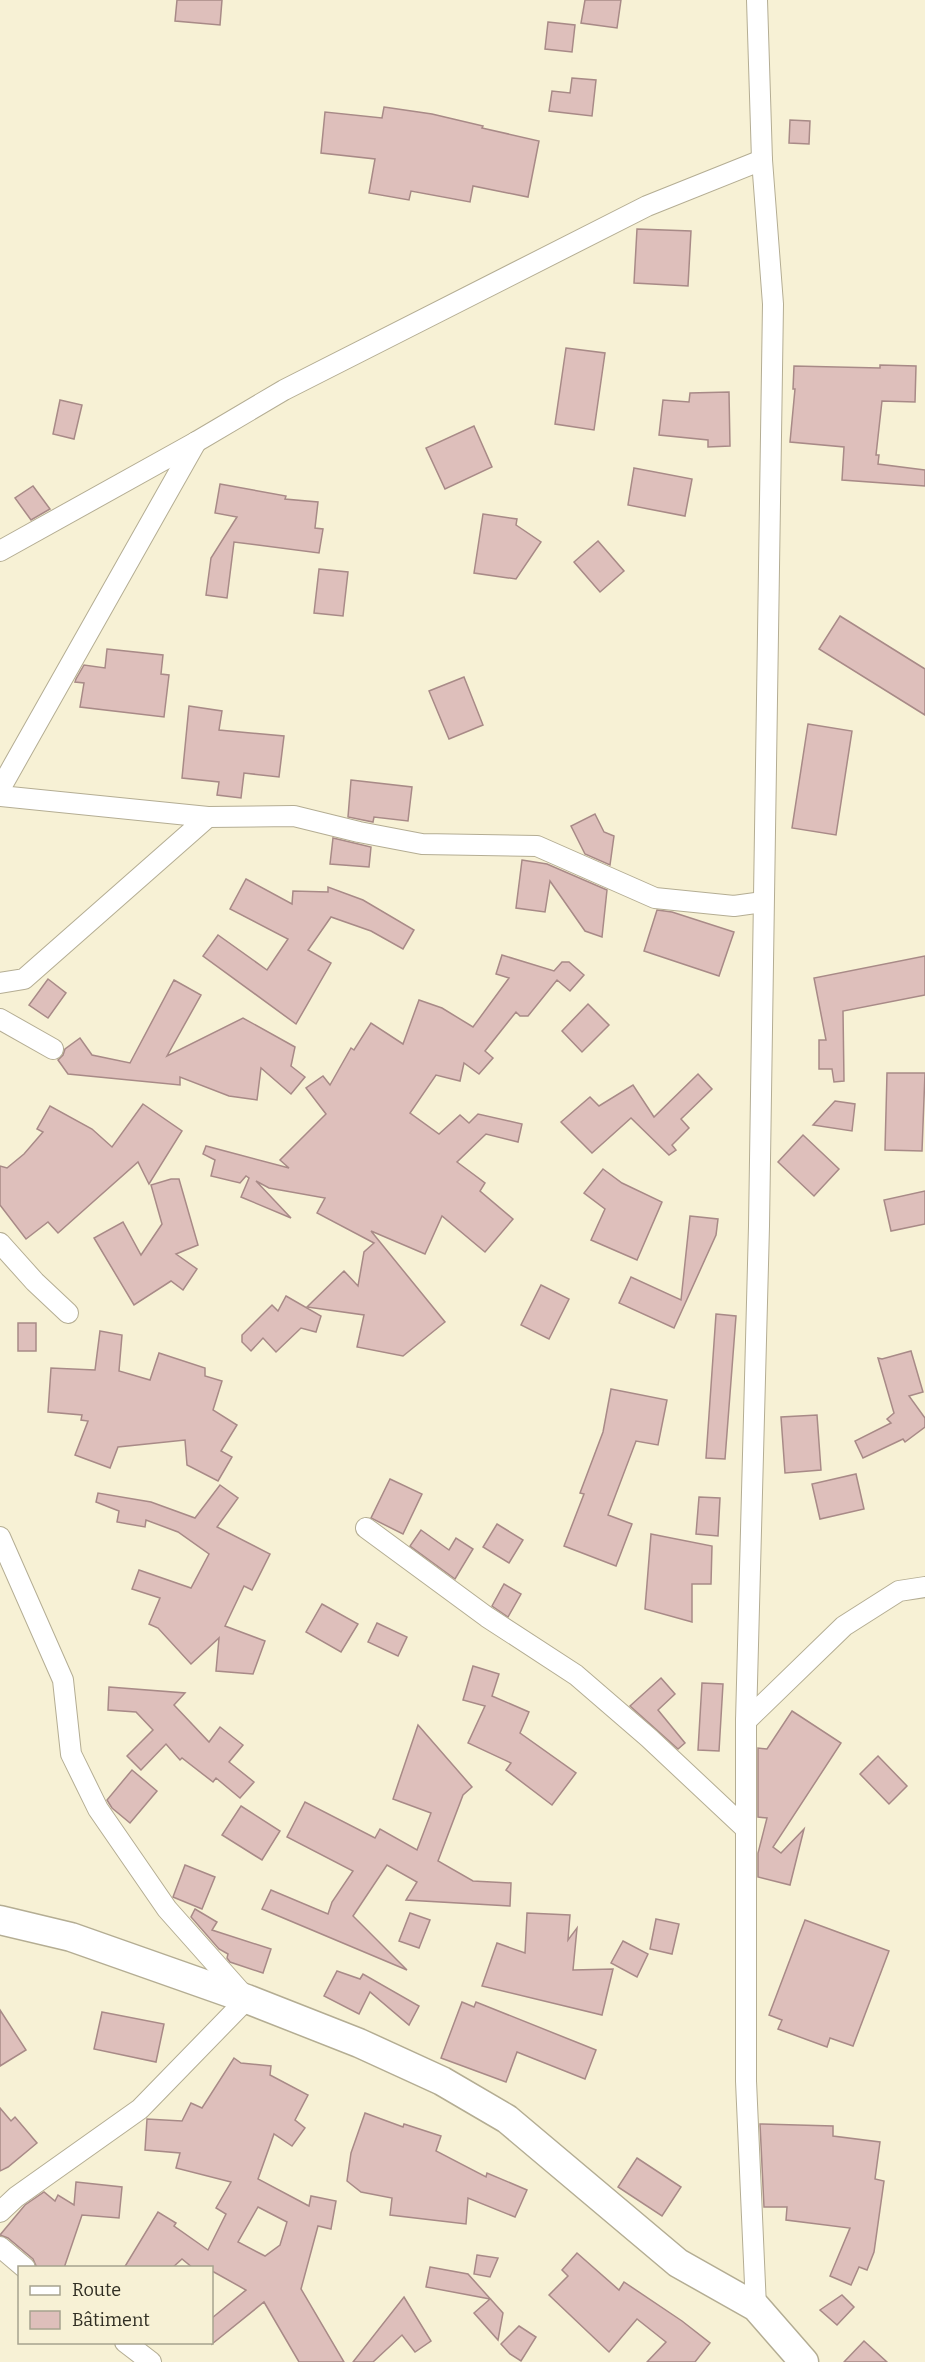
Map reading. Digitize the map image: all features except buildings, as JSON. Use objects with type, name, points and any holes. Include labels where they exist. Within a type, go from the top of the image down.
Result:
[{"type":"street","points":[[756,2307],[746,2081],[746,1721],[759,1226],[773,304],[762,160],[757,0]]},
{"type":"street","points":[[0,551],[196,442],[284,390],[647,206],[762,160]]},
{"type":"street","points":[[0,789],[196,442]]},
{"type":"street","points":[[0,796],[208,817],[294,816],[422,844],[537,846],[655,898],[734,906],[763,902]]},
{"type":"street","points":[[0,983],[24,979],[208,817]]},
{"type":"street","points":[[0,1019],[53,1049]]},
{"type":"street","points":[[0,1243],[35,1282],[68,1313]]},
{"type":"street","points":[[366,1528],[487,1617],[576,1675],[650,1738],[746,1828]]},
{"type":"street","points":[[0,1537],[63,1680],[71,1754],[98,1809],[167,1909],[247,1999]]},
{"type":"street","points":[[746,1721],[844,1626],[925,1573]]},
{"type":"street","points":[[899,1591],[925,1587]]},
{"type":"street","points":[[0,1920],[71,1936],[247,1999],[359,2043],[442,2081],[507,2119],[678,2264],[756,2307],[804,2362]]},
{"type":"street","points":[[0,2212],[16,2197],[140,2109],[247,1999]]},
{"type":"street","points":[[0,2247],[23,2266]]},
{"type":"street","points":[[126,2344],[151,2362]]}]
